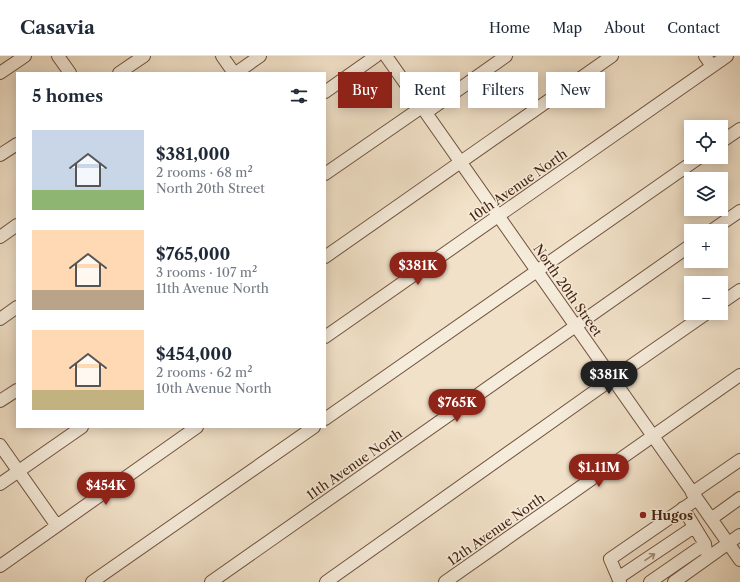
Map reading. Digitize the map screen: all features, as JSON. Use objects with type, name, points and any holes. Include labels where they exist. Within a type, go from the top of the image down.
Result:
[{"type":"street","points":[[0,73],[25,56]]},
{"type":"street","points":[[58,56],[69,72]]},
{"type":"street","points":[[120,72],[144,56]]},
{"type":"street","points":[[222,56],[234,72]]},
{"type":"street","points":[[236,72],[260,56]]},
{"type":"street","points":[[326,91],[376,56]]},
{"type":"street","name":"North 20th Street","points":[[386,56],[400,76]]},
{"type":"street","points":[[460,89],[506,56]]},
{"type":"street","points":[[326,256],[612,56]]},
{"type":"street","points":[[705,56],[712,66]]},
{"type":"street","name":"10th Avenue North","points":[[326,336],[727,56]]},
{"type":"street","points":[[326,173],[421,108]]},
{"type":"street","name":"North 20th Street","points":[[423,108],[740,560]]},
{"type":"street","points":[[728,137],[740,129]]},
{"type":"street","points":[[0,155],[16,145]]},
{"type":"street","points":[[326,418],[690,164]]},
{"type":"street","points":[[721,224],[740,211]]},
{"type":"street","points":[[0,237],[16,226]]},
{"type":"street","name":"11th Avenue North","points":[[210,582],[684,250]]},
{"type":"street","points":[[728,298],[740,290]]},
{"type":"street","points":[[0,319],[16,308]]},
{"type":"street","points":[[326,582],[697,320]]},
{"type":"street","name":"12th Avenue North","points":[[445,582],[740,375]]},
{"type":"street","points":[[0,402],[16,391]]},
{"type":"street","points":[[0,484],[81,428]]},
{"type":"street","points":[[0,566],[196,428]]},
{"type":"street","points":[[92,582],[313,428]]},
{"type":"street","points":[[0,445],[57,526]]},
{"type":"street","points":[[694,526],[619,580],[610,559],[683,508],[694,496],[738,466]]},
{"type":"street","points":[[711,519],[740,498]]},
{"type":"street","points":[[683,508],[705,544],[708,558]]},
{"type":"street","points":[[674,582],[740,535]]},
{"type":"street","points":[[650,582],[705,544]]},
{"type":"place","name":"Hugos","points":[[643,515]]}]
